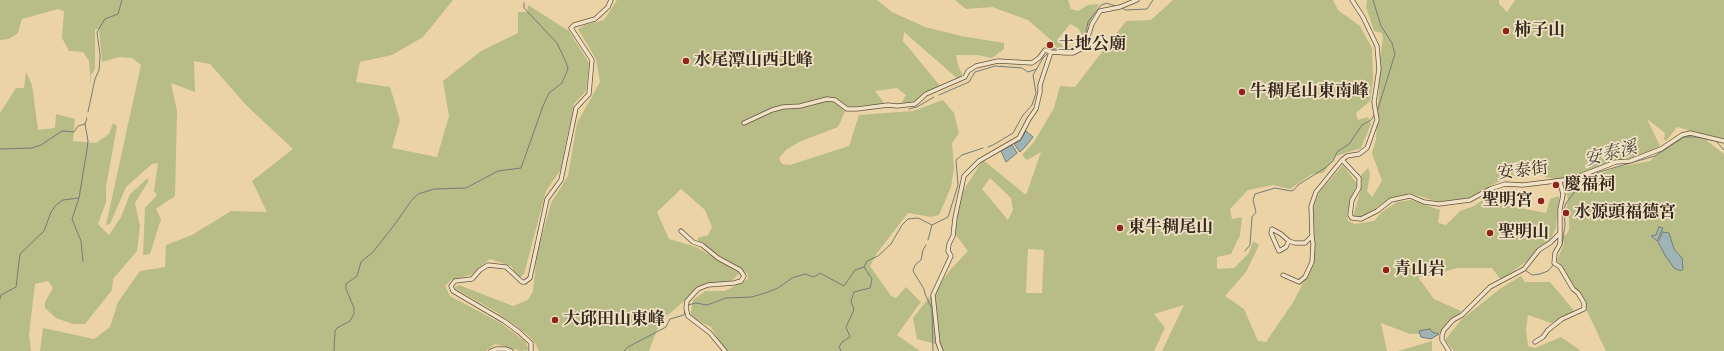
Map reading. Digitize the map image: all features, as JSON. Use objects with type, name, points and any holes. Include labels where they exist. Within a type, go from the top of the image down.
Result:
[{"type":"street","points":[[531,351],[531,343],[519,332],[504,321],[453,291],[451,286],[455,281],[472,279],[480,270],[488,265],[506,267],[522,282],[525,282],[530,278],[547,199],[561,180],[576,108],[589,94],[592,60],[571,28],[574,24],[595,18],[608,8],[611,0]]},
{"type":"street","points":[[744,123],[772,110],[783,107],[800,106],[827,98],[835,100],[847,109],[915,104],[926,94],[965,77],[968,72],[976,66],[998,61],[1032,63],[1040,58],[1045,50],[1066,54],[1073,53],[1082,48],[1086,43],[1092,24],[1100,11],[1120,7],[1137,0]]},
{"type":"street","points":[[1283,275],[1299,282],[1305,277],[1312,262],[1313,244],[1311,206],[1316,192],[1342,160],[1347,156],[1359,154],[1367,148],[1375,126],[1376,114],[1374,102],[1379,69],[1377,46],[1363,16],[1352,0]]},
{"type":"street","points":[[941,351],[938,343],[933,295],[951,256],[948,251],[949,244],[953,236],[955,218],[964,176],[979,161],[1019,138],[1028,119],[1036,109],[1040,85],[1051,52]]},
{"type":"street","name":"安泰街","points":[[1342,160],[1359,178],[1360,184],[1350,206],[1350,215],[1352,218],[1361,219],[1377,211],[1391,200],[1410,196],[1424,202],[1439,204],[1470,200],[1490,189],[1505,184],[1524,185],[1560,182],[1616,162],[1630,161],[1661,149],[1690,133],[1724,141]]},
{"type":"street","name":"安泰街","points":[[1535,342],[1543,337],[1548,330],[1562,319],[1584,309],[1584,303],[1556,264],[1555,253],[1560,244],[1560,209],[1563,195],[1560,182]]},
{"type":"street","points":[[1289,241],[1286,247],[1279,251],[1271,233],[1272,229],[1282,234],[1289,241],[1295,243],[1305,244],[1312,236]]},
{"type":"street","points":[[681,231],[693,242],[702,245],[718,258],[740,270],[744,276],[741,280],[734,283],[708,285],[698,290],[687,301],[686,308],[688,316],[710,333],[725,351]]},
{"type":"street","points":[[1450,351],[1442,340],[1442,335],[1444,330],[1453,320],[1462,315],[1490,287],[1524,269],[1539,250],[1550,244],[1560,233]]},
{"type":"street","points":[[491,351],[496,349],[506,349],[511,351]]},
{"type":"green space","points":[[0,0],[453,0],[423,37],[392,55],[360,62],[356,82],[390,87],[400,120],[392,148],[437,157],[449,116],[443,81],[481,51],[518,33],[518,12],[527,12],[528,5],[569,31],[589,63],[586,91],[574,104],[560,171],[546,191],[524,274],[519,278],[511,266],[490,259],[471,275],[451,280],[445,286],[450,296],[499,322],[525,341],[529,350],[521,351],[495,344],[486,351],[40,351],[43,328],[94,339],[110,327],[118,302],[140,271],[165,267],[166,245],[192,235],[231,211],[267,212],[252,181],[293,149],[247,106],[210,64],[194,61],[195,92],[171,83],[177,111],[175,196],[156,209],[161,219],[150,254],[143,255],[145,208],[157,195],[154,191],[158,163],[152,164],[126,187],[110,224],[106,225],[141,65],[132,58],[119,57],[102,62],[99,29],[95,29],[95,69],[91,75],[91,86],[89,61],[83,52],[69,51],[62,38],[64,11],[58,9],[22,19],[18,33],[9,39],[0,40]]},
{"type":"green space","points":[[617,0],[877,0],[892,12],[925,27],[961,36],[1004,43],[1004,49],[992,58],[977,55],[956,55],[958,65],[963,76],[958,79],[904,32],[903,41],[941,87],[911,104],[901,104],[906,95],[897,88],[875,91],[885,104],[847,107],[838,127],[799,142],[786,150],[779,158],[782,164],[790,165],[849,146],[859,115],[913,111],[943,100],[954,113],[959,133],[952,143],[954,168],[951,187],[939,215],[931,217],[908,213],[877,253],[870,266],[891,296],[896,298],[906,287],[921,302],[897,335],[920,351],[725,351],[711,327],[690,317],[693,300],[705,291],[725,291],[748,279],[748,274],[698,242],[698,238],[708,235],[712,227],[705,210],[681,189],[657,212],[669,239],[696,247],[740,273],[730,282],[700,287],[660,322],[649,351],[539,351],[535,343],[528,335],[498,313],[454,288],[459,285],[513,306],[528,300],[533,291],[537,254],[551,203],[568,176],[577,123],[600,82],[596,59],[578,29],[585,25],[604,20]]},
{"type":"green space","points":[[955,0],[1068,0],[1071,9],[1078,11],[1088,5],[1099,4],[1083,37],[1078,28],[1070,24],[1058,39],[1063,47],[1076,45],[1074,48],[1058,50],[1051,40],[1028,20],[992,7],[966,9]]},
{"type":"green space","points":[[1173,0],[1333,0],[1338,10],[1360,26],[1372,48],[1373,79],[1370,101],[1356,113],[1358,120],[1368,117],[1371,124],[1361,148],[1336,156],[1323,173],[1312,174],[1290,189],[1273,185],[1248,190],[1230,209],[1232,219],[1242,217],[1240,235],[1231,254],[1217,257],[1217,269],[1234,268],[1249,253],[1253,241],[1259,245],[1246,272],[1225,296],[1244,309],[1258,341],[1266,342],[1294,301],[1313,263],[1313,205],[1320,191],[1343,165],[1357,184],[1347,214],[1348,221],[1355,224],[1374,221],[1382,212],[1397,202],[1411,200],[1440,210],[1438,223],[1446,225],[1460,211],[1474,206],[1492,194],[1515,207],[1546,213],[1550,199],[1559,196],[1556,228],[1547,246],[1501,280],[1492,268],[1457,268],[1433,275],[1418,277],[1434,299],[1461,311],[1442,333],[1410,334],[1381,323],[1387,351],[1162,351],[1184,305],[1154,314],[1165,328],[1154,351],[943,351],[936,344],[917,339],[913,318],[952,268],[968,251],[953,231],[959,197],[983,160],[1026,195],[1041,152],[1027,160],[1022,155],[1034,142],[1054,108],[1060,86],[1075,87],[1126,21],[1151,20]],"holes":[[[990,178],[1011,198],[1013,210],[1008,220],[982,189]],[[1028,249],[1044,250],[1042,293],[1026,293]]]},
{"type":"green space","points":[[1367,0],[1499,0],[1499,4],[1507,12],[1515,0],[1724,0],[1724,140],[1677,127],[1666,141],[1664,139],[1665,133],[1647,119],[1660,146],[1641,156],[1615,161],[1576,177],[1557,180],[1543,176],[1538,169],[1536,174],[1528,173],[1507,177],[1463,201],[1453,203],[1435,201],[1410,193],[1391,198],[1377,207],[1371,215],[1357,219],[1353,217],[1362,185],[1361,175],[1368,168],[1370,174],[1367,191],[1372,197],[1382,181],[1372,153],[1376,140],[1383,38],[1382,33],[1374,31],[1366,7]]},
{"type":"green space","points":[[26,72],[32,85],[38,130],[55,128],[56,114],[75,119],[73,141],[96,143],[109,134],[113,123],[117,126],[106,187],[106,202],[98,224],[109,235],[121,217],[130,194],[148,178],[148,182],[135,203],[140,226],[137,251],[113,279],[112,290],[85,324],[73,324],[56,318],[45,308],[45,302],[53,288],[48,281],[35,284],[29,334],[31,351],[0,351],[0,113],[16,88],[24,88]]},
{"type":"green space","points":[[1686,135],[1706,140],[1724,154],[1724,351],[1606,351],[1585,307],[1557,260],[1564,244],[1562,236],[1566,235],[1569,230],[1569,214],[1566,210],[1568,199],[1564,184],[1577,182],[1618,167],[1650,161],[1666,146]]},
{"type":"green space","points":[[1521,276],[1525,282],[1550,282],[1576,313],[1551,323],[1528,315],[1526,330],[1528,346],[1535,348],[1561,337],[1581,351],[1454,351],[1445,340],[1461,320],[1501,288]]},
{"type":"green space","points":[[1432,341],[1432,351],[1398,351]]},
{"type":"shaded area","points":[[1026,131],[1033,137],[1020,152],[1014,144],[1020,141]]},
{"type":"shaded area","points":[[1012,145],[1017,153],[1006,162],[1001,151]]},
{"type":"shaded area","points":[[1659,227],[1663,228],[1657,241],[1651,236],[1656,235]]},
{"type":"shaded area","points":[[1663,232],[1669,233],[1674,249],[1682,258],[1683,269],[1681,271],[1674,268],[1658,242]]},
{"type":"shaded area","points":[[1430,329],[1432,332],[1439,334],[1431,339],[1421,337],[1419,331]]},
{"type":"waterway","points":[[88,112],[95,79],[99,70],[100,55],[97,32],[105,19],[118,14],[122,0]]},
{"type":"waterway","points":[[1121,8],[1126,10],[1147,9],[1153,0]]},
{"type":"waterway","points":[[1373,0],[1381,26],[1392,43],[1395,54],[1377,112]]},
{"type":"waterway","points":[[334,351],[335,331],[337,328],[350,321],[354,314],[354,308],[346,289],[346,284],[357,276],[361,262],[373,252],[411,201],[418,194],[434,189],[466,188],[498,171],[521,168],[549,93],[562,83],[568,69],[557,43],[524,8],[524,3]]},
{"type":"waterway","points":[[1052,49],[1070,49],[1082,44],[1085,38],[1088,22],[1101,5],[1107,3],[1115,6]]},
{"type":"waterway","points":[[988,147],[1013,133],[1023,115],[1032,105],[1036,93],[1033,75],[1047,54]]},
{"type":"waterway","points":[[939,95],[969,82],[975,72],[995,66],[1022,68],[1028,72],[1037,69]]},
{"type":"waterway","points":[[909,109],[917,107],[934,97]]},
{"type":"waterway","points":[[1245,251],[1250,245],[1252,217],[1256,212],[1253,200],[1255,194],[1275,188],[1291,191],[1294,190],[1298,185],[1325,168],[1333,161],[1337,152],[1349,144],[1362,125],[1371,120],[1375,114]]},
{"type":"waterway","points":[[0,149],[32,148],[41,145],[62,131],[74,132],[78,126],[85,124],[87,118]]},
{"type":"waterway","points":[[0,299],[1,295],[16,287],[20,254],[44,231],[51,212],[56,205],[63,200],[79,198],[88,141],[85,124]]},
{"type":"waterway","name":"安泰溪","points":[[1582,177],[1655,156],[1684,137],[1696,137],[1716,141],[1724,150]]},
{"type":"waterway","points":[[841,351],[839,347],[842,342],[850,337],[846,327],[854,310],[851,301],[854,292],[870,288],[872,279],[864,267],[867,261],[878,256],[891,244],[902,225],[908,219],[918,218],[932,225],[948,217],[958,185],[956,160],[962,155],[983,148]]},
{"type":"waterway","name":"安泰溪","points":[[1562,245],[1565,225],[1564,209],[1566,203],[1574,193],[1573,180]]},
{"type":"waterway","points":[[79,198],[72,219],[81,241],[83,261]]},
{"type":"waterway","points":[[928,240],[932,225]]},
{"type":"waterway","points":[[926,245],[923,250],[921,260],[915,265],[913,271],[924,289],[932,309],[933,351]]},
{"type":"waterway","name":"安泰溪","points":[[1525,270],[1532,275],[1540,274],[1548,271],[1554,264]]},
{"type":"waterway","points":[[688,305],[696,303],[707,305],[726,298],[752,297],[778,288],[792,278],[805,274],[814,277],[820,273],[844,286],[855,270],[864,267]]},
{"type":"waterway","points":[[624,351],[628,347],[666,327],[670,319],[684,315],[685,310]]},
{"type":"place","name":"柿子山","points":[[1506,31]]},
{"type":"place","name":"土地公廟","points":[[1050,45]]},
{"type":"place","name":"水尾潭山西北峰","points":[[686,61]]},
{"type":"place","name":"牛稠尾山東南峰","points":[[1242,92]]},
{"type":"place","name":"慶福祠","points":[[1556,185]]},
{"type":"place","name":"聖明宮","points":[[1541,201]]},
{"type":"place","name":"水源頭福德宮","points":[[1566,213]]},
{"type":"place","name":"東牛稠尾山","points":[[1120,228]]},
{"type":"place","name":"聖明山","points":[[1490,233]]},
{"type":"place","name":"青山岩","points":[[1386,270]]},
{"type":"place","name":"大邱田山東峰","points":[[555,320]]}]
